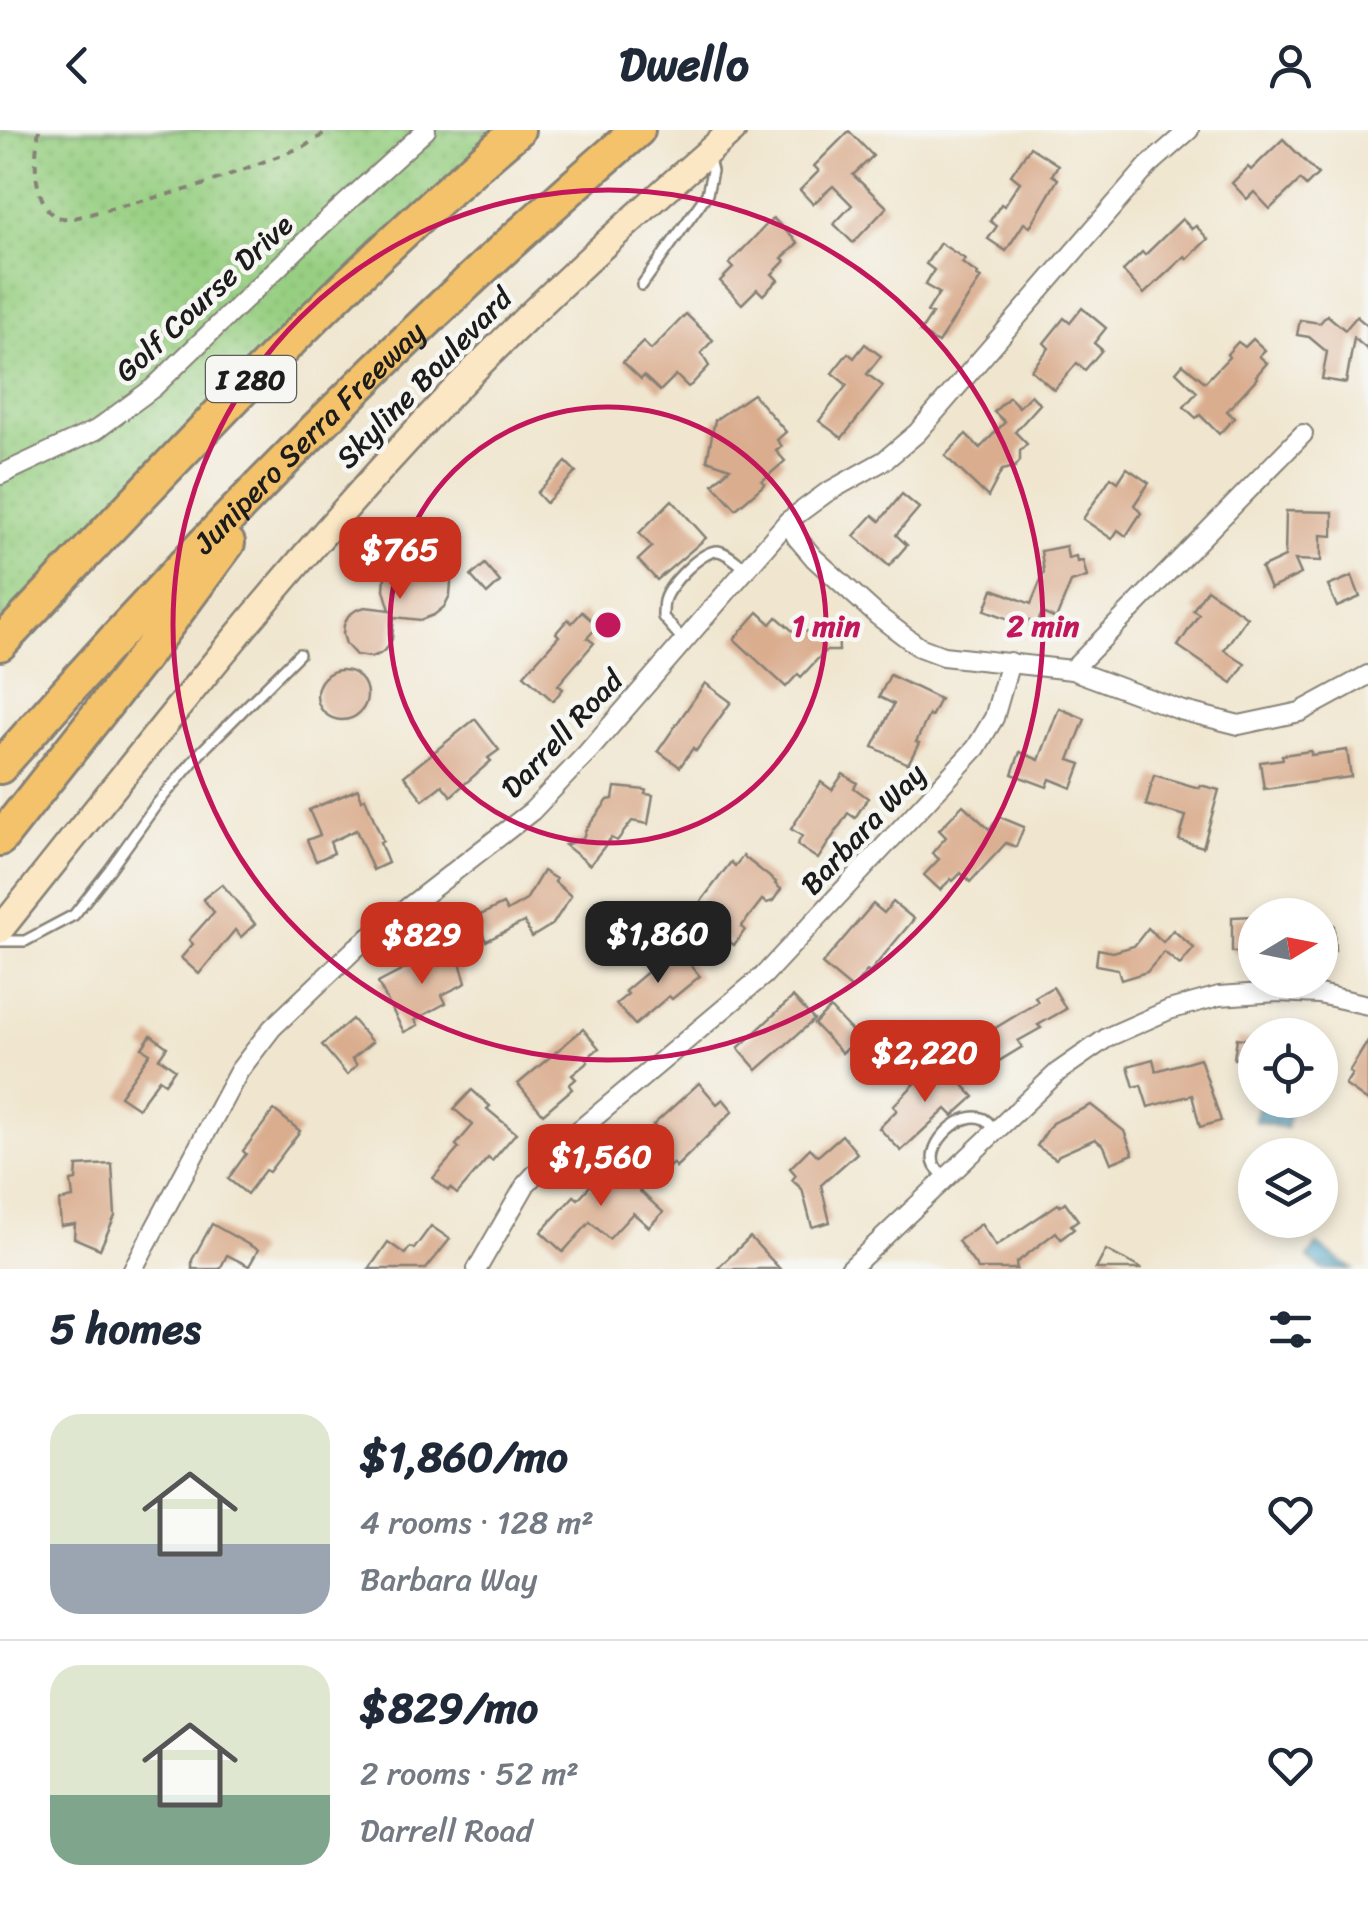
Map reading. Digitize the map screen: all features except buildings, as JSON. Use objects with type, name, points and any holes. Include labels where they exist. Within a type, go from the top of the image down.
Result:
[{"type":"highway","name":"I 280","points":[[0,644],[276,354],[385,248],[518,130]]},
{"type":"highway","name":"Junipero Serra Freeway","points":[[0,767],[148,603],[312,432],[455,292],[638,130]]},
{"type":"highway","points":[[0,840],[312,432]]},
{"type":"main road","name":"Skyline Boulevard","points":[[0,930],[275,589],[379,470],[567,278],[733,130]]},
{"type":"street","name":"Golf Course Drive","points":[[0,475],[96,430],[153,388],[322,224],[426,130]]},
{"type":"street","name":"Darrell Road","points":[[133,1269],[240,1071],[272,1028],[357,947],[532,811],[788,522],[826,493],[885,460],[917,433],[1148,166],[1189,130]]},
{"type":"street","points":[[1072,670],[1304,434]]},
{"type":"street","points":[[788,522],[814,558],[878,616],[919,646],[943,656],[1072,670],[1180,710],[1239,725],[1300,712],[1368,675]]},
{"type":"street","name":"Barbara Way","points":[[477,1269],[526,1184],[564,1143],[764,976],[976,748],[994,718],[1010,662]]},
{"type":"street","points":[[850,1269],[1058,1072],[1108,1036],[1169,1010],[1219,996],[1319,994],[1368,1005]]},
{"type":"lane","points":[[642,285],[707,194],[712,171],[707,153]]},
{"type":"lane","points":[[684,642],[663,618],[664,601],[672,585],[699,559],[715,551],[746,569]]},
{"type":"lane","points":[[0,941],[24,941],[74,915],[156,805],[202,751],[299,654]]},
{"type":"lane","points":[[946,1178],[935,1166],[933,1155],[952,1127],[975,1117],[984,1119],[996,1131]]},
{"type":"path","points":[[40,130],[36,160],[38,194],[54,216],[70,219],[197,186],[305,146],[330,130]]},
{"type":"green space","points":[[0,130],[518,130],[0,644]]},
{"type":"water","points":[[1256,1118],[1288,1118],[1286,1128],[1255,1121]]},
{"type":"water","points":[[1317,1245],[1352,1269],[1323,1269],[1308,1258]]}]
